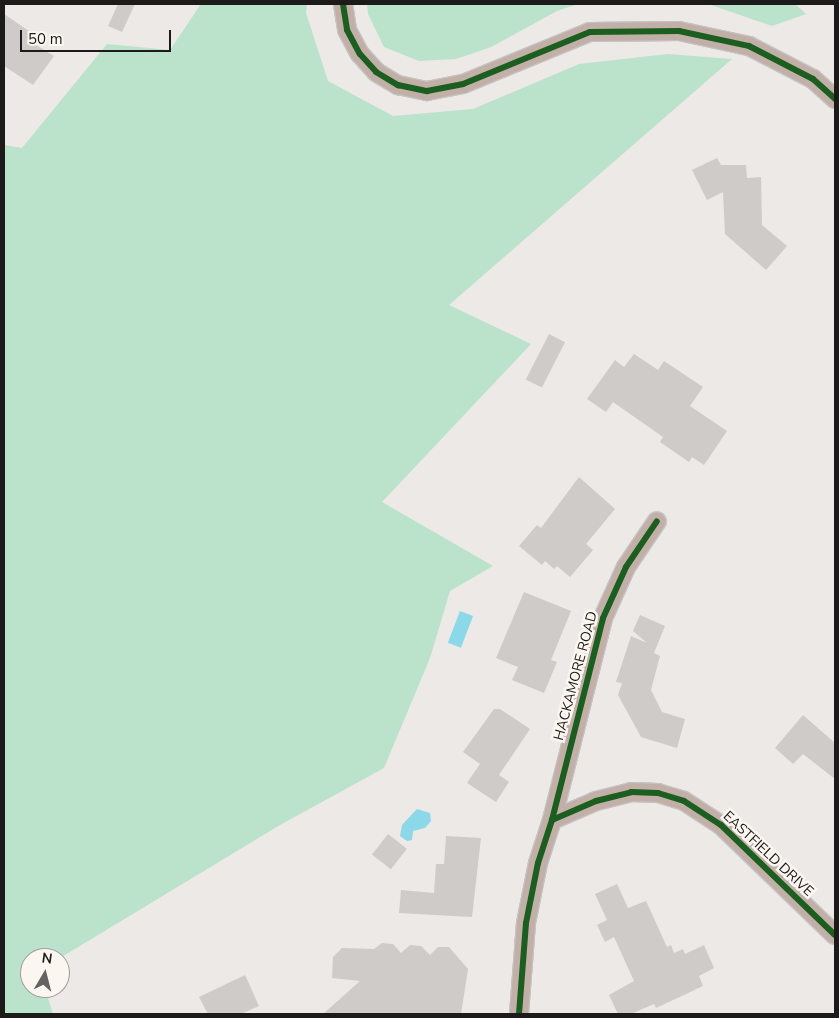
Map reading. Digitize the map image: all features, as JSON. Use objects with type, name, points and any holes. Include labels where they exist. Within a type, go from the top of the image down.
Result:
[{"type":"street","points":[[343,4],[347,30],[360,54],[376,72],[398,86],[427,92],[463,84],[590,32],[678,31],[749,46],[813,79],[835,99]]},
{"type":"street","name":"HACKAMORE ROAD","points":[[552,820],[603,618],[626,567],[657,521]]},
{"type":"street","name":"EASTFIELD DRIVE","points":[[552,820],[596,801],[630,792],[658,792],[684,801],[721,825],[835,935]]},
{"type":"street","points":[[519,1014],[526,923],[538,862],[552,820]]},
{"type":"green space","points":[[201,4],[307,4],[306,13],[328,81],[393,116],[473,109],[579,64],[668,54],[732,59],[449,305],[531,344],[382,502],[493,566],[450,591],[430,658],[384,768],[280,825],[70,952],[70,948],[20,948],[20,998],[48,998],[53,1014],[4,1014],[4,145],[22,148],[107,44],[170,50]]},
{"type":"green space","points":[[367,4],[578,4],[557,11],[491,47],[456,59],[419,61],[384,47],[368,14]]},
{"type":"green space","points":[[708,4],[795,4],[806,14],[772,26]]},
{"type":"water","points":[[460,611],[473,616],[461,648],[448,643]]},
{"type":"water","points":[[417,809],[430,813],[431,821],[425,828],[413,831],[412,840],[407,841],[400,836],[402,825]]},
{"type":"building","points":[[118,4],[135,4],[122,32],[108,26]]},
{"type":"building","points":[[4,14],[32,33],[28,40],[54,56],[33,85],[4,66]]},
{"type":"building","points":[[717,158],[721,165],[746,165],[747,178],[761,177],[762,225],[787,246],[766,270],[725,234],[723,192],[707,200],[692,170]]},
{"type":"building","points":[[549,334],[565,342],[542,388],[526,379]]},
{"type":"building","points":[[634,354],[658,370],[664,361],[703,387],[690,406],[727,431],[704,465],[692,457],[689,462],[660,442],[663,437],[613,402],[606,412],[587,399],[615,360],[624,367]]},
{"type":"building","points":[[579,477],[615,509],[586,544],[593,550],[570,577],[557,566],[554,569],[545,561],[542,565],[519,546],[537,525],[541,528]]},
{"type":"building","points":[[524,592],[571,611],[551,660],[557,662],[544,693],[512,680],[518,667],[496,658]]},
{"type":"building","points":[[640,615],[665,626],[654,653],[660,656],[651,690],[662,712],[685,719],[677,748],[641,737],[618,695],[622,683],[616,682],[631,636],[647,643],[633,631]]},
{"type":"building","points":[[494,709],[500,709],[530,729],[499,775],[509,782],[496,802],[467,783],[480,764],[463,752]]},
{"type":"building","points":[[803,715],[835,743],[835,779],[803,754],[793,764],[775,748]]},
{"type":"building","points":[[388,834],[407,849],[391,869],[372,854]]},
{"type":"building","points":[[446,836],[481,838],[472,917],[399,913],[401,890],[434,893],[436,864],[444,864]]},
{"type":"building","points":[[617,884],[628,908],[646,901],[667,947],[671,945],[674,953],[683,949],[685,954],[704,945],[714,968],[699,976],[703,986],[656,1008],[654,1004],[631,1014],[618,1014],[609,995],[634,981],[614,937],[605,942],[597,925],[607,920],[595,894]]},
{"type":"building","points":[[382,943],[393,944],[401,953],[410,945],[421,946],[430,955],[438,947],[449,947],[468,969],[461,1014],[323,1014],[360,981],[332,978],[333,957],[342,948],[374,949]]},
{"type":"building","points":[[245,975],[259,1006],[241,1014],[208,1014],[199,997]]},
{"type":"cycle path","points":[[343,4],[347,30],[360,54],[376,72],[398,85],[427,91],[463,84],[590,32],[679,31],[749,46],[813,79],[835,99]]},
{"type":"cycle path","points":[[519,1014],[526,923],[538,863],[552,820],[603,618],[626,567],[657,521]]},
{"type":"cycle path","points":[[552,820],[596,801],[631,792],[658,793],[684,801],[721,825],[835,935]]}]
